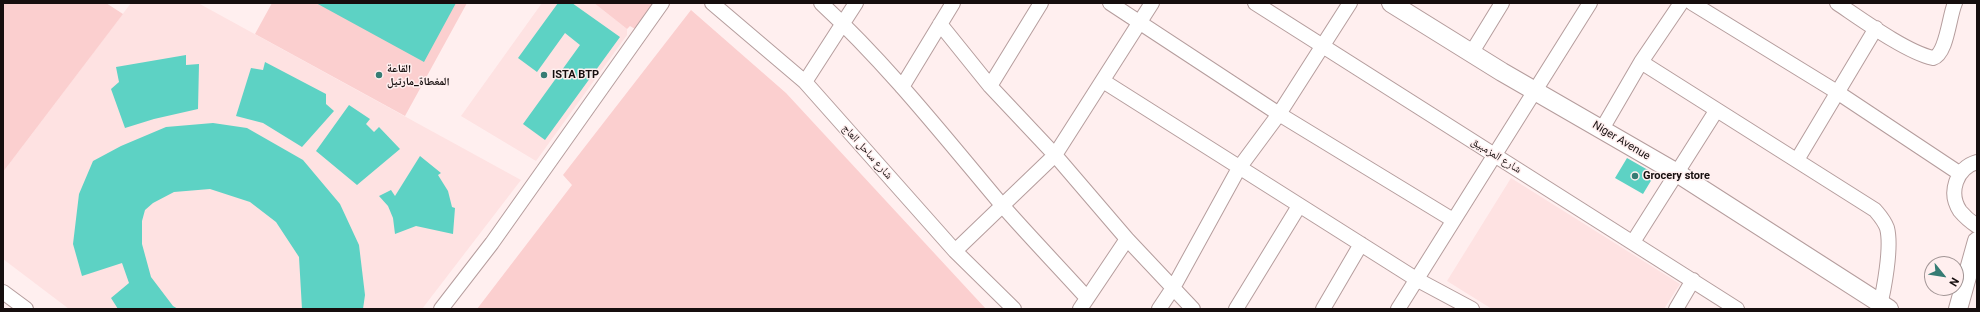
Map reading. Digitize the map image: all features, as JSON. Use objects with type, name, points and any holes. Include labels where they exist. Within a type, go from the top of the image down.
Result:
[{"type":"street","points":[[441,309],[492,243],[662,3]]},
{"type":"street","name":"شارع ساحل العاج","points":[[712,3],[805,82],[955,251],[1014,309]]},
{"type":"street","points":[[820,3],[843,23],[902,87],[1084,304],[1127,239]]},
{"type":"street","points":[[805,82],[856,3]]},
{"type":"street","points":[[902,87],[953,3]]},
{"type":"street","points":[[990,86],[1041,3]]},
{"type":"street","points":[[1110,3],[1279,114],[1453,220]]},
{"type":"street","points":[[955,251],[1055,155],[1152,3]]},
{"type":"street","name":"شارع المزمبيق","points":[[1256,3],[1737,309]]},
{"type":"street","points":[[1159,309],[1173,288],[1239,168],[1279,114],[1350,3]]},
{"type":"street","name":"Niger Avenue","points":[[1391,3],[1535,91],[1677,174],[1883,307]]},
{"type":"street","points":[[1472,52],[1502,3]]},
{"type":"street","points":[[1398,309],[1590,3]]},
{"type":"street","points":[[1602,129],[1642,62],[1681,3]]},
{"type":"street","points":[[1692,3],[1837,92],[1959,174]]},
{"type":"street","points":[[1837,3],[1921,54],[1933,58],[1938,57],[1943,48],[1955,3]]},
{"type":"street","points":[[940,24],[990,86],[1055,155],[1127,239],[1194,309]]},
{"type":"street","points":[[1797,160],[1876,28]]},
{"type":"street","points":[[1642,62],[1716,111],[1797,160],[1875,210],[1882,217],[1887,228],[1889,246],[1883,307]]},
{"type":"street","points":[[1103,81],[1416,279],[1472,309]]},
{"type":"street","points":[[1633,242],[1716,111]]},
{"type":"street","points":[[1977,162],[1970,165],[1959,174],[1955,193],[1961,212],[1977,226]]},
{"type":"street","points":[[1236,309],[1299,206]]},
{"type":"street","points":[[1958,309],[1977,241]]},
{"type":"street","points":[[1323,309],[1361,244]]},
{"type":"street","points":[[1676,309],[1693,280]]},
{"type":"street","points":[[3,292],[26,309]]},
{"type":"shaded area","points":[[3,3],[106,3],[123,14],[3,172]]},
{"type":"shaded area","points":[[131,3],[198,3],[521,180],[422,309],[69,309],[3,259],[3,172]]},
{"type":"shaded area","name":"القاعة المغطاة_مارتيل","points":[[272,3],[467,3],[405,116],[255,34]]},
{"type":"shaded area","name":"ISTA BTP","points":[[542,3],[594,3],[627,29],[627,35],[536,161],[461,116]]},
{"type":"shaded area","points":[[594,3],[655,3],[635,29],[630,26],[627,29]]},
{"type":"shaded area","points":[[691,10],[786,93],[986,309],[477,309],[572,185],[563,175]]},
{"type":"shaded area","points":[[1511,178],[1680,284],[1664,309],[1492,309],[1447,281]]},
{"type":"building","points":[[316,3],[456,3],[424,62]]},
{"type":"building","points":[[558,3],[572,3],[620,37],[545,140],[523,124],[580,45],[565,33],[537,72],[518,58]]},
{"type":"building","points":[[186,55],[186,65],[199,64],[198,109],[154,119],[125,128],[111,89],[119,82],[116,67]]},
{"type":"building","points":[[265,62],[326,94],[326,104],[334,111],[302,147],[263,123],[236,116],[251,68],[263,70]]},
{"type":"building","points":[[349,105],[370,119],[366,124],[374,132],[379,127],[400,149],[357,185],[316,151]]},
{"type":"building","points":[[213,123],[247,128],[303,160],[340,204],[359,245],[365,295],[363,309],[302,309],[299,257],[276,222],[250,202],[210,189],[174,192],[153,203],[145,210],[142,221],[142,244],[151,277],[173,306],[178,309],[118,309],[111,298],[129,283],[122,263],[82,276],[73,244],[79,194],[93,161],[121,146],[166,127]]},
{"type":"building","points":[[420,156],[441,173],[438,175],[448,191],[452,207],[455,208],[453,234],[416,226],[395,234],[393,218],[388,206],[379,196],[391,190],[395,196]]},
{"type":"building","name":"Grocery store","points":[[1627,158],[1655,174],[1643,194],[1615,178]]},
{"type":"place","name":"القاعة المغطاة_مارتيل","points":[[379,75]]},
{"type":"place","name":"ISTA BTP","points":[[544,75]]},
{"type":"place","name":"Grocery store","points":[[1635,176]]}]
